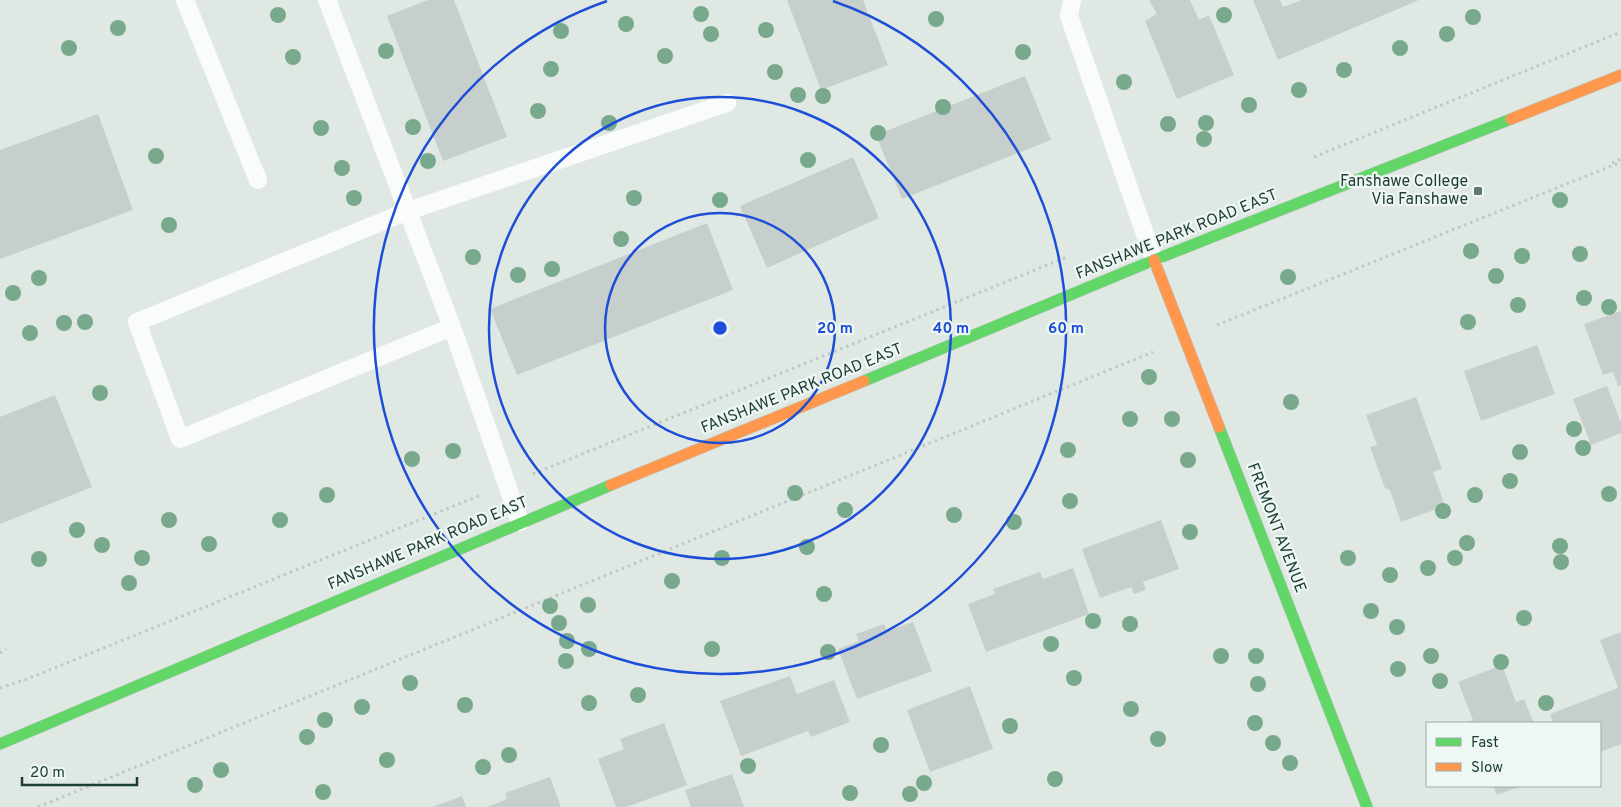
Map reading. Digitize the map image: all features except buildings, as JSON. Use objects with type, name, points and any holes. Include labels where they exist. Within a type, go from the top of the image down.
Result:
[{"type":"main road","name":"FANSHAWE PARK ROAD EAST","points":[[0,744],[520,522],[1007,323],[1154,260],[1621,74]]},
{"type":"main road","name":"FREMONT AVENUE","points":[[1154,260],[1368,807]]},
{"type":"lane","points":[[185,0],[258,180]]},
{"type":"lane","points":[[327,0],[452,327],[520,522]]},
{"type":"lane","points":[[1072,0],[1070,16],[1154,260]]},
{"type":"lane","points":[[452,327],[180,439],[137,322],[408,211],[727,103]]},
{"type":"path","points":[[1308,160],[1621,32]]},
{"type":"path","points":[[38,807],[1621,160]]},
{"type":"path","points":[[0,688],[27,679],[1069,257]]},
{"type":"path","points":[[38,807],[1155,350]]},
{"type":"path","points":[[0,653],[6,649]]},
{"type":"traffic: fast","points":[[864,381],[1154,260],[1511,119]]},
{"type":"traffic: fast","points":[[1219,427],[1367,807]]},
{"type":"traffic: fast","points":[[0,744],[611,485]]},
{"type":"traffic: slow","points":[[1511,119],[1621,75]]},
{"type":"traffic: slow","points":[[1154,260],[1219,427]]},
{"type":"traffic: slow","points":[[611,485],[864,381]]},
{"type":"place","name":"Fanshawe College Via Fanshawe","points":[[1478,191]]}]
